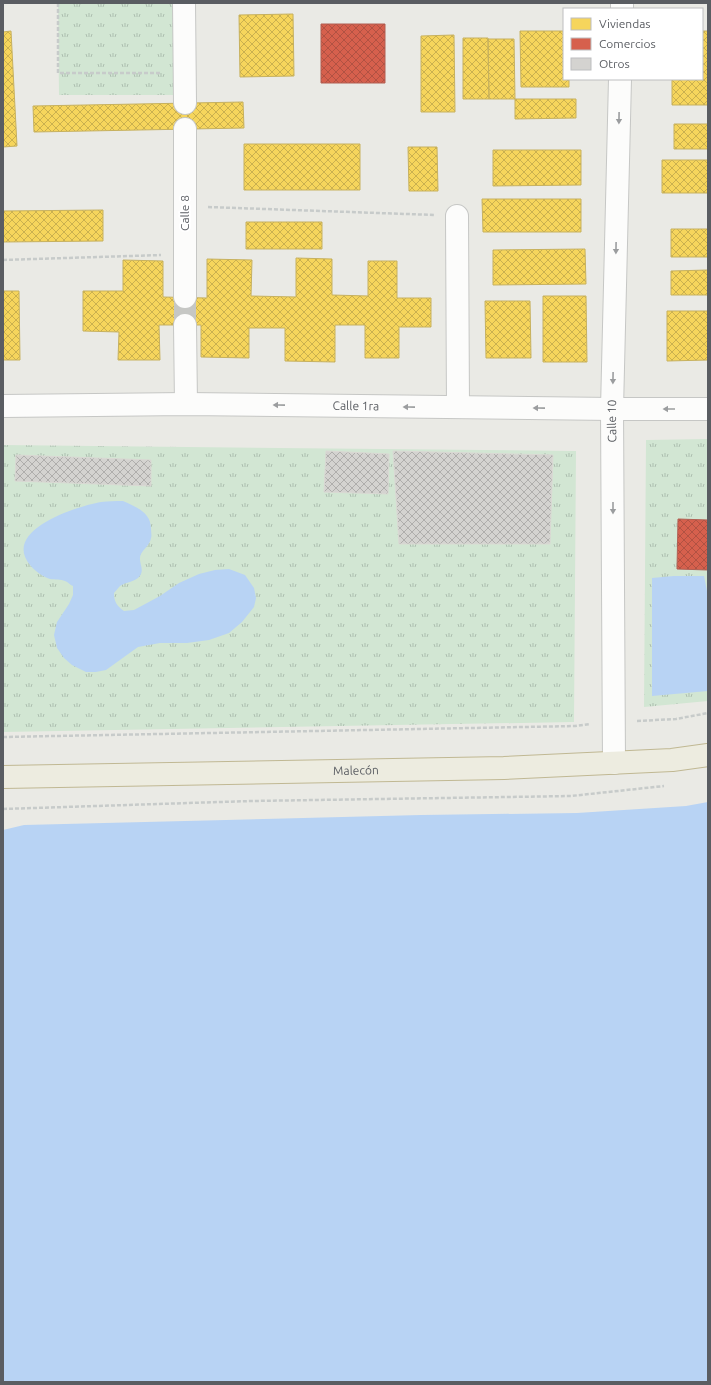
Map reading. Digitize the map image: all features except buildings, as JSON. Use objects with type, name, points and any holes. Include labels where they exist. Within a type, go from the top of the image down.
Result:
[{"type":"highway","name":"Malecón","points":[[3,777],[496,768],[672,760],[708,755]]},
{"type":"street","points":[[184,3],[185,103]]},
{"type":"street","name":"Calle 10","points":[[614,763],[612,409],[620,80]]},
{"type":"street","name":"Calle 8","points":[[185,129],[185,297]]},
{"type":"street","points":[[457,216],[458,407]]},
{"type":"street","points":[[185,325],[186,404]]},
{"type":"street","name":"Calle 1ra","points":[[3,406],[186,404],[708,409]]},
{"type":"path","points":[[58,3],[58,73],[166,72]]},
{"type":"path","points":[[185,206],[457,216]]},
{"type":"path","points":[[3,260],[186,254]]},
{"type":"path","points":[[3,737],[575,726],[613,722],[676,719],[708,712]]},
{"type":"path","points":[[3,809],[259,801],[571,796],[670,785]]},
{"type":"green space","points":[[58,3],[173,3],[174,95],[59,95]]},
{"type":"green space","points":[[708,439],[708,701],[644,707],[646,440]]},
{"type":"green space","points":[[3,445],[576,451],[574,722],[3,732]]},
{"type":"water","points":[[109,501],[123,501],[138,508],[146,514],[150,523],[151,535],[149,543],[140,557],[142,568],[141,574],[135,580],[120,586],[114,593],[116,604],[124,611],[134,610],[160,596],[179,583],[199,574],[215,570],[229,569],[245,575],[254,588],[256,598],[254,607],[242,622],[229,633],[209,640],[187,643],[160,643],[138,647],[106,670],[86,672],[72,665],[64,658],[57,648],[54,635],[57,622],[73,595],[73,586],[63,580],[47,578],[34,569],[30,565],[24,552],[26,541],[34,531],[46,522],[61,514],[90,504]]},
{"type":"water","points":[[704,576],[708,596],[708,691],[652,696],[652,578]]},
{"type":"water","points":[[708,802],[708,1382],[3,1382],[3,830],[24,825],[421,815],[577,813],[686,806]]},
{"type":"tunnel","points":[[185,297],[185,325]]}]
